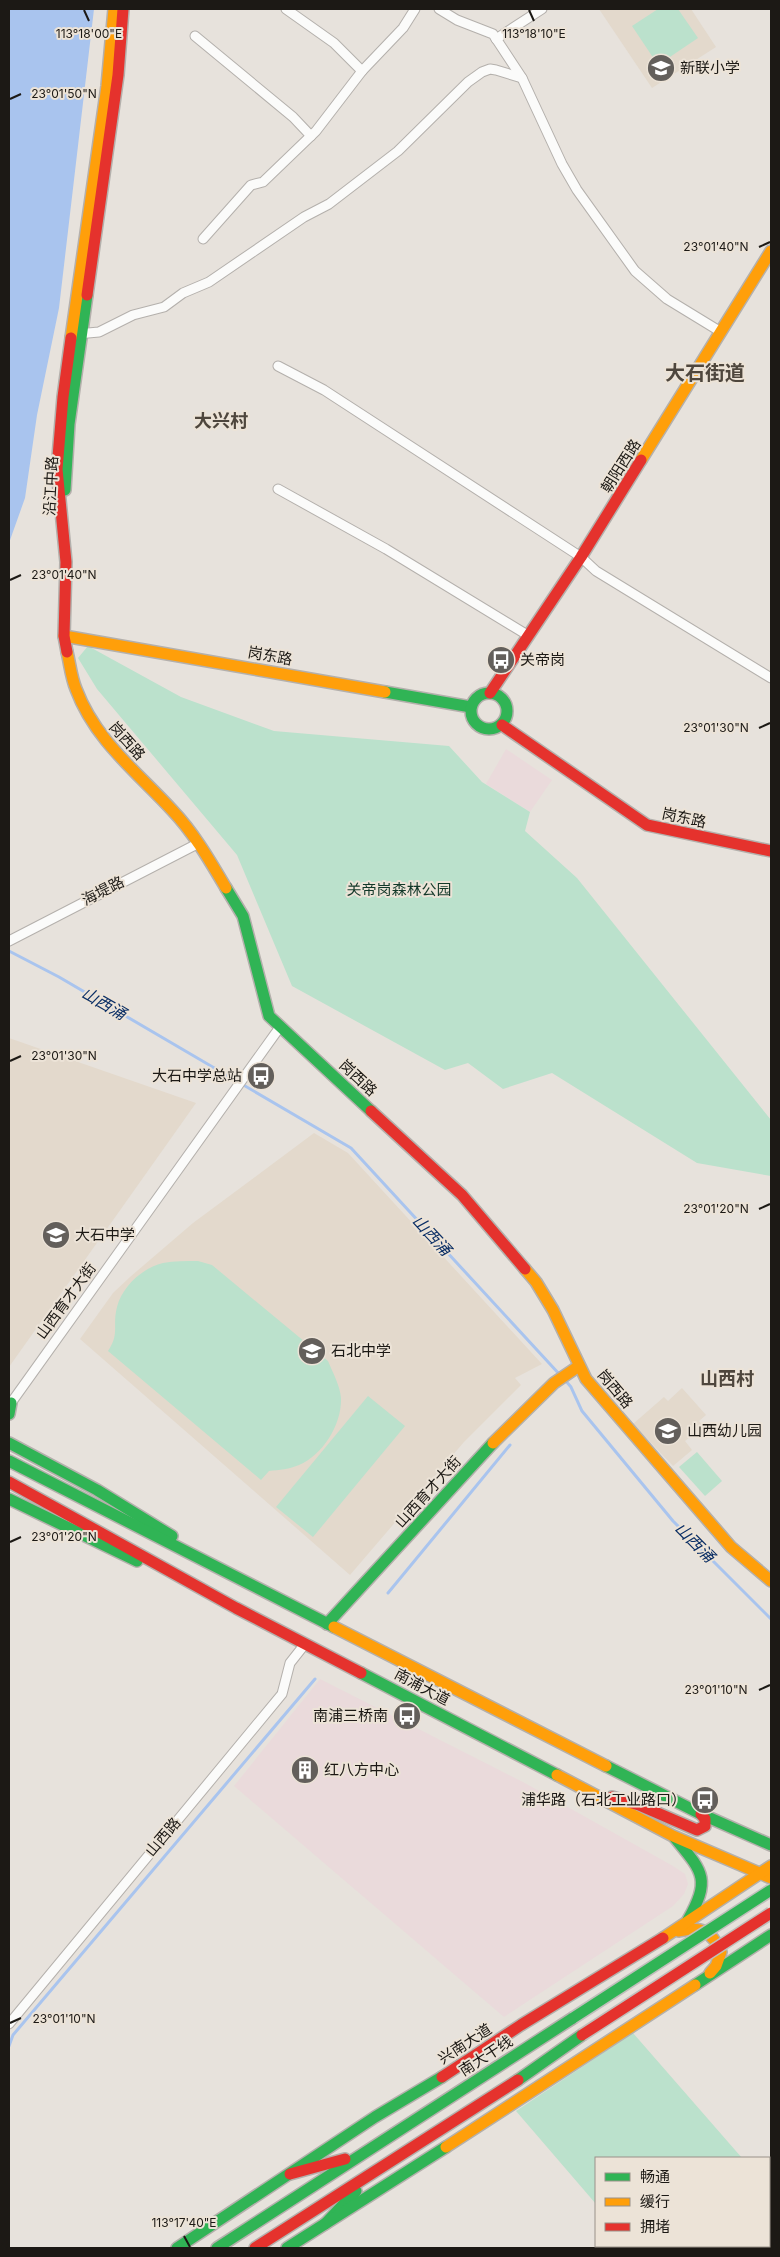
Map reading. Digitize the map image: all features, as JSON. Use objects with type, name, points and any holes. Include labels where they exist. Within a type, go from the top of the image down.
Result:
[{"type":"main road","name":"沿江中路","points":[[64,532],[69,424],[77,334],[107,86],[114,9]]},
{"type":"main road","name":"沿江中路","points":[[77,334],[117,84],[123,9]]},
{"type":"main road","name":"朝阳西路","points":[[490,693],[581,557],[771,251]]},
{"type":"main road","name":"岗西路","points":[[64,532],[66,562],[64,636],[75,687],[89,718],[99,734],[173,811],[199,843],[243,916],[268,1016],[462,1195],[536,1282],[553,1310],[586,1379],[731,1547],[771,1581]]},
{"type":"main road","name":"岗东路","points":[[64,636],[471,707]]},
{"type":"main road","points":[[490,693],[499,695],[507,707],[507,713],[502,725],[490,730],[478,726],[471,716],[471,707],[479,696],[490,693]]},
{"type":"main road","name":"岗东路","points":[[502,725],[647,825],[771,851]]},
{"type":"main road","name":"山西育才大街","points":[[327,1624],[501,1434],[554,1383],[579,1366]]},
{"type":"main road","points":[[9,1441],[97,1490],[257,1588]]},
{"type":"main road","name":"南浦大道","points":[[9,1461],[701,1814],[771,1845]]},
{"type":"main road","name":"南浦大道","points":[[9,1482],[236,1608],[673,1836],[766,1876]]},
{"type":"main road","points":[[9,1499],[236,1608]]},
{"type":"main road","points":[[584,1788],[639,1805],[697,1830],[705,1826],[705,1819],[701,1814]]},
{"type":"main road","points":[[673,1836],[695,1862],[703,1878],[702,1891],[687,1923]]},
{"type":"main road","name":"兴南大道","points":[[177,2248],[375,2117],[766,1876],[771,1866]]},
{"type":"main road","name":"南大干线","points":[[217,2248],[771,1890]]},
{"type":"main road","points":[[255,2248],[515,2082],[582,2035],[771,1913]]},
{"type":"main road","points":[[673,1932],[693,1927],[706,1930],[716,1938],[721,1952],[716,1966],[707,1977]]},
{"type":"main road","points":[[287,2248],[771,1936]]},
{"type":"main road","points":[[290,2174],[362,2154]]},
{"type":"main road","points":[[325,2224],[373,2173]]},
{"type":"street","points":[[286,9],[334,43],[362,71]]},
{"type":"street","points":[[203,239],[251,185],[262,182],[311,136],[362,71],[404,28],[415,9]]},
{"type":"street","points":[[439,9],[457,20],[492,34],[496,38],[522,78],[562,164],[577,190],[635,271],[667,299],[721,332]]},
{"type":"street","points":[[496,38],[542,9]]},
{"type":"street","points":[[195,36],[293,117],[311,136]]},
{"type":"street","points":[[77,334],[100,332],[133,315],[164,306],[183,294],[209,282],[304,218],[329,204],[398,151],[468,82],[482,72],[490,69],[522,78]]},
{"type":"street","points":[[278,366],[324,390],[581,557],[596,571],[771,678]]},
{"type":"street","points":[[278,489],[386,549],[529,636]]},
{"type":"street","name":"海堤路","points":[[9,941],[199,843]]},
{"type":"street","name":"山西育才大街","points":[[9,1408],[280,1027]]},
{"type":"street","name":"山西路","points":[[9,2024],[282,1694],[290,1663],[305,1644]]},
{"type":"shaded area","name":"新联小学","points":[[599,9],[691,9],[716,47],[652,88]]},
{"type":"shaded area","points":[[506,749],[552,780],[530,812],[486,784]]},
{"type":"shaded area","name":"大石中学","points":[[9,1038],[196,1103],[9,1367]]},
{"type":"shaded area","name":"石北中学","points":[[314,1133],[348,1153],[542,1364],[515,1378],[521,1385],[464,1442],[350,1575],[80,1339],[113,1293],[130,1277],[193,1223]]},
{"type":"shaded area","name":"山西幼儿园","points":[[682,1388],[706,1415],[699,1421],[703,1426],[685,1441],[692,1450],[673,1466],[633,1424],[664,1397],[668,1401]]},
{"type":"shaded area","points":[[320,1679],[523,1782],[673,1866],[685,1874],[688,1884],[684,1894],[673,1906],[504,2017],[234,1786]]},
{"type":"green space","points":[[658,9],[678,9],[698,38],[658,65],[632,26]]},
{"type":"green space","name":"关帝岗森林公园","points":[[88,646],[181,697],[274,731],[449,746],[482,782],[530,812],[525,831],[577,878],[771,1120],[771,1176],[697,1163],[552,1073],[503,1089],[468,1063],[445,1070],[292,986],[237,855],[97,689],[78,658]]},
{"type":"green space","points":[[198,1261],[212,1265],[328,1361],[339,1389],[341,1398],[338,1418],[329,1438],[323,1446],[316,1454],[299,1465],[269,1471],[261,1480],[108,1351],[114,1339],[117,1307],[123,1292],[134,1279],[148,1269],[163,1263]]},
{"type":"green space","points":[[368,1396],[405,1426],[313,1537],[276,1507]]},
{"type":"green space","points":[[697,1452],[722,1481],[705,1496],[679,1467]]},
{"type":"green space","points":[[633,2033],[741,2157],[595,2157],[595,2203],[516,2111]]},
{"type":"green space","points":[[770,2192],[771,2193],[770,2230]]},
{"type":"green space","points":[[633,2247],[752,2247],[750,2248]]},
{"type":"water","points":[[9,9],[94,9],[59,308],[37,415],[25,498],[9,543]]},
{"type":"waterway","name":"山西涌","points":[[9,951],[59,977],[351,1148],[561,1376]]},
{"type":"waterway","name":"山西涌","points":[[565,1380],[571,1387],[582,1411],[673,1521],[771,1619]]},
{"type":"waterway","points":[[388,1593],[510,1445]]},
{"type":"waterway","points":[[9,2046],[13,2035],[315,1679]]},
{"type":"traffic: fast","points":[[65,490],[69,424],[87,295]]},
{"type":"traffic: fast","points":[[385,692],[471,707]]},
{"type":"traffic: fast","points":[[489,693],[496,694],[502,698],[506,704],[507,711],[506,718],[502,724],[496,728],[489,729],[482,728],[476,724],[472,718],[471,711],[472,704],[476,698],[482,694],[489,693]]},
{"type":"traffic: fast","points":[[226,888],[243,916],[269,1016],[371,1111]]},
{"type":"traffic: fast","points":[[9,1414],[11,1403]]},
{"type":"traffic: fast","points":[[9,1443],[97,1490],[172,1536]]},
{"type":"traffic: fast","points":[[327,1624],[493,1443]]},
{"type":"traffic: fast","points":[[9,1461],[334,1627]]},
{"type":"traffic: fast","points":[[9,1499],[137,1561]]},
{"type":"traffic: fast","points":[[361,1673],[557,1775]]},
{"type":"traffic: fast","points":[[606,1766],[701,1814],[771,1845]]},
{"type":"traffic: fast","points":[[675,1838],[692,1859],[701,1876],[700,1895],[688,1920]]},
{"type":"traffic: fast","points":[[573,2018],[771,1890]]},
{"type":"traffic: fast","points":[[695,1985],[771,1935]]},
{"type":"traffic: fast","points":[[217,2248],[573,2018]]},
{"type":"traffic: fast","points":[[518,2080],[582,2035]]},
{"type":"traffic: fast","points":[[177,2248],[375,2117],[442,2077]]},
{"type":"traffic: fast","points":[[287,2248],[446,2147]]},
{"type":"traffic: fast","points":[[325,2224],[356,2191]]},
{"type":"traffic: slow","points":[[71,338],[107,86],[114,9]]},
{"type":"traffic: slow","points":[[641,460],[771,251]]},
{"type":"traffic: slow","points":[[64,636],[385,692]]},
{"type":"traffic: slow","points":[[67,652],[76,689],[94,724],[118,754],[187,828],[226,888]]},
{"type":"traffic: slow","points":[[525,1269],[536,1282],[553,1310],[586,1379],[731,1547],[771,1581]]},
{"type":"traffic: slow","points":[[493,1443],[554,1383],[579,1366]]},
{"type":"traffic: slow","points":[[334,1627],[606,1766]]},
{"type":"traffic: slow","points":[[557,1775],[673,1836],[771,1878]]},
{"type":"traffic: slow","points":[[663,1938],[771,1866]]},
{"type":"traffic: slow","points":[[679,1931],[700,1930],[714,1939],[721,1952],[716,1966],[710,1973]]},
{"type":"traffic: slow","points":[[446,2147],[695,1985]]},
{"type":"traffic: jam","points":[[87,295],[118,75],[123,9]]},
{"type":"traffic: jam","points":[[67,652],[64,636],[66,562],[57,469],[63,397],[71,338]]},
{"type":"traffic: jam","points":[[490,693],[581,557],[641,460]]},
{"type":"traffic: jam","points":[[502,725],[647,825],[771,851]]},
{"type":"traffic: jam","points":[[371,1111],[462,1195],[525,1269]]},
{"type":"traffic: jam","points":[[9,1482],[236,1608],[361,1673]]},
{"type":"traffic: jam","points":[[612,1797],[639,1805],[697,1830],[705,1826],[705,1819],[701,1814]]},
{"type":"traffic: jam","points":[[582,2035],[771,1913]]},
{"type":"traffic: jam","points":[[442,2077],[521,2025],[663,1938]]},
{"type":"traffic: jam","points":[[255,2248],[518,2080]]},
{"type":"traffic: jam","points":[[290,2174],[345,2159]]},
{"type":"place","name":"新联小学","points":[[661,68]]},
{"type":"place","name":"关帝岗","points":[[501,660]]},
{"type":"place","name":"大石中学总站","points":[[261,1076]]},
{"type":"place","name":"大石中学","points":[[56,1235]]},
{"type":"place","name":"石北中学","points":[[312,1351]]},
{"type":"place","name":"山西幼儿园","points":[[668,1431]]},
{"type":"place","name":"南浦三桥南","points":[[407,1716]]},
{"type":"place","name":"红八方中心","points":[[305,1770]]},
{"type":"place","name":"浦华路（石北工业路口）","points":[[705,1800]]},
{"type":"district","name":"大石街道","points":[[705,373]]},
{"type":"district","name":"大兴村","points":[[221,421]]},
{"type":"district","name":"山西村","points":[[727,1379]]}]
